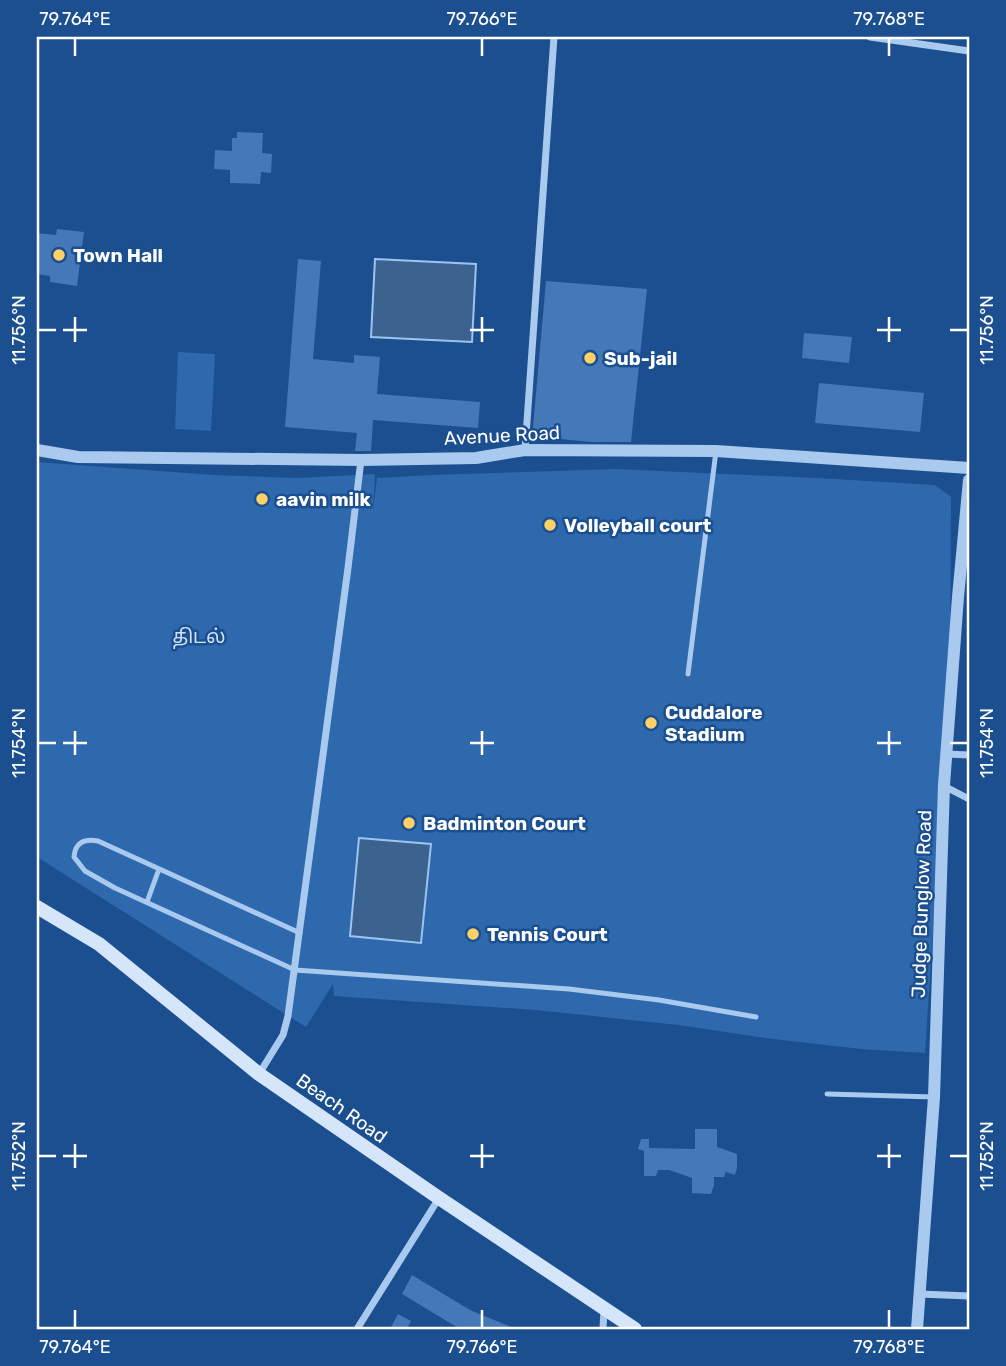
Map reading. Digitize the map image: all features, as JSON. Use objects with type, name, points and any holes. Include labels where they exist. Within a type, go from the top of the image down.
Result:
[{"type":"main road","name":"Beach Road","points":[[37,907],[99,944],[259,1074],[635,1329]]},
{"type":"street","points":[[525,450],[554,37]]},
{"type":"street","points":[[870,37],[969,51]]},
{"type":"street","name":"Avenue Road","points":[[37,450],[78,457],[361,460],[475,458],[525,450],[716,451],[969,468]]},
{"type":"street","points":[[259,1074],[283,1035],[288,1016],[361,460]]},
{"type":"street","name":"Judge Bunglow Road","points":[[917,1329],[934,1097],[944,785],[958,597],[967,539],[969,480]]},
{"type":"street","points":[[946,754],[969,755]]},
{"type":"street","points":[[944,785],[969,799]]},
{"type":"street","points":[[357,1329],[439,1198]]},
{"type":"street","points":[[920,1294],[969,1296]]},
{"type":"street","points":[[603,1329],[604,1308]]},
{"type":"lane","points":[[688,674],[716,451]]},
{"type":"lane","points":[[300,933],[97,841],[83,841],[75,850],[74,858],[85,871],[115,888],[295,970],[569,989],[659,1000],[756,1017]]},
{"type":"lane","points":[[147,902],[159,869]]},
{"type":"lane","points":[[827,1094],[934,1097]]},
{"type":"green space","points":[[178,352],[215,354],[211,431],[175,429]]},
{"type":"green space","name":"Cuddalore Stadium","points":[[37,462],[214,475],[298,478],[375,474],[373,511],[377,478],[432,475],[616,469],[935,485],[951,497],[950,674],[925,1053],[861,1049],[536,1010],[334,996],[333,984],[306,1027],[37,857]]},
{"type":"shaded area","points":[[375,259],[476,264],[472,342],[371,337]]},
{"type":"shaded area","points":[[359,838],[431,844],[421,943],[350,936]]},
{"type":"building","points":[[237,132],[263,133],[262,153],[272,154],[271,173],[261,172],[260,184],[230,183],[230,170],[214,169],[215,150],[232,151],[232,138],[237,138]]},
{"type":"building","name":"Town Hall","points":[[57,229],[84,232],[77,286],[50,282],[50,276],[37,274],[37,233],[56,235]]},
{"type":"building","points":[[298,259],[321,261],[313,359],[354,363],[354,355],[380,357],[377,394],[480,402],[478,428],[373,420],[371,451],[355,451],[357,433],[285,427]]},
{"type":"building","name":"Sub-jail","points":[[546,281],[647,289],[631,442],[591,442],[539,437],[533,427]]},
{"type":"building","points":[[804,333],[852,337],[849,363],[802,358]]},
{"type":"building","points":[[819,383],[924,393],[920,432],[815,423]]},
{"type":"building","points":[[695,1129],[717,1129],[717,1147],[737,1154],[735,1175],[726,1172],[724,1177],[714,1177],[711,1194],[692,1193],[692,1178],[669,1170],[658,1170],[656,1176],[644,1176],[644,1151],[638,1149],[641,1139],[649,1139],[649,1148],[695,1149]]},
{"type":"building","points":[[412,1275],[470,1310],[516,1329],[460,1329],[402,1294]]},
{"type":"building","points":[[398,1314],[411,1321],[407,1329],[390,1329]]},
{"type":"place","name":"Town Hall","points":[[59,255]]},
{"type":"place","name":"Sub-jail","points":[[590,358]]},
{"type":"place","name":"aavin milk","points":[[262,499]]},
{"type":"place","name":"Volleyball court","points":[[550,525]]},
{"type":"place","name":"Cuddalore Stadium","points":[[651,723]]},
{"type":"place","name":"Badminton Court","points":[[409,823]]},
{"type":"place","name":"Tennis Court","points":[[473,934]]},
{"type":"park label","name":"திடல்","points":[[199,636]]}]
